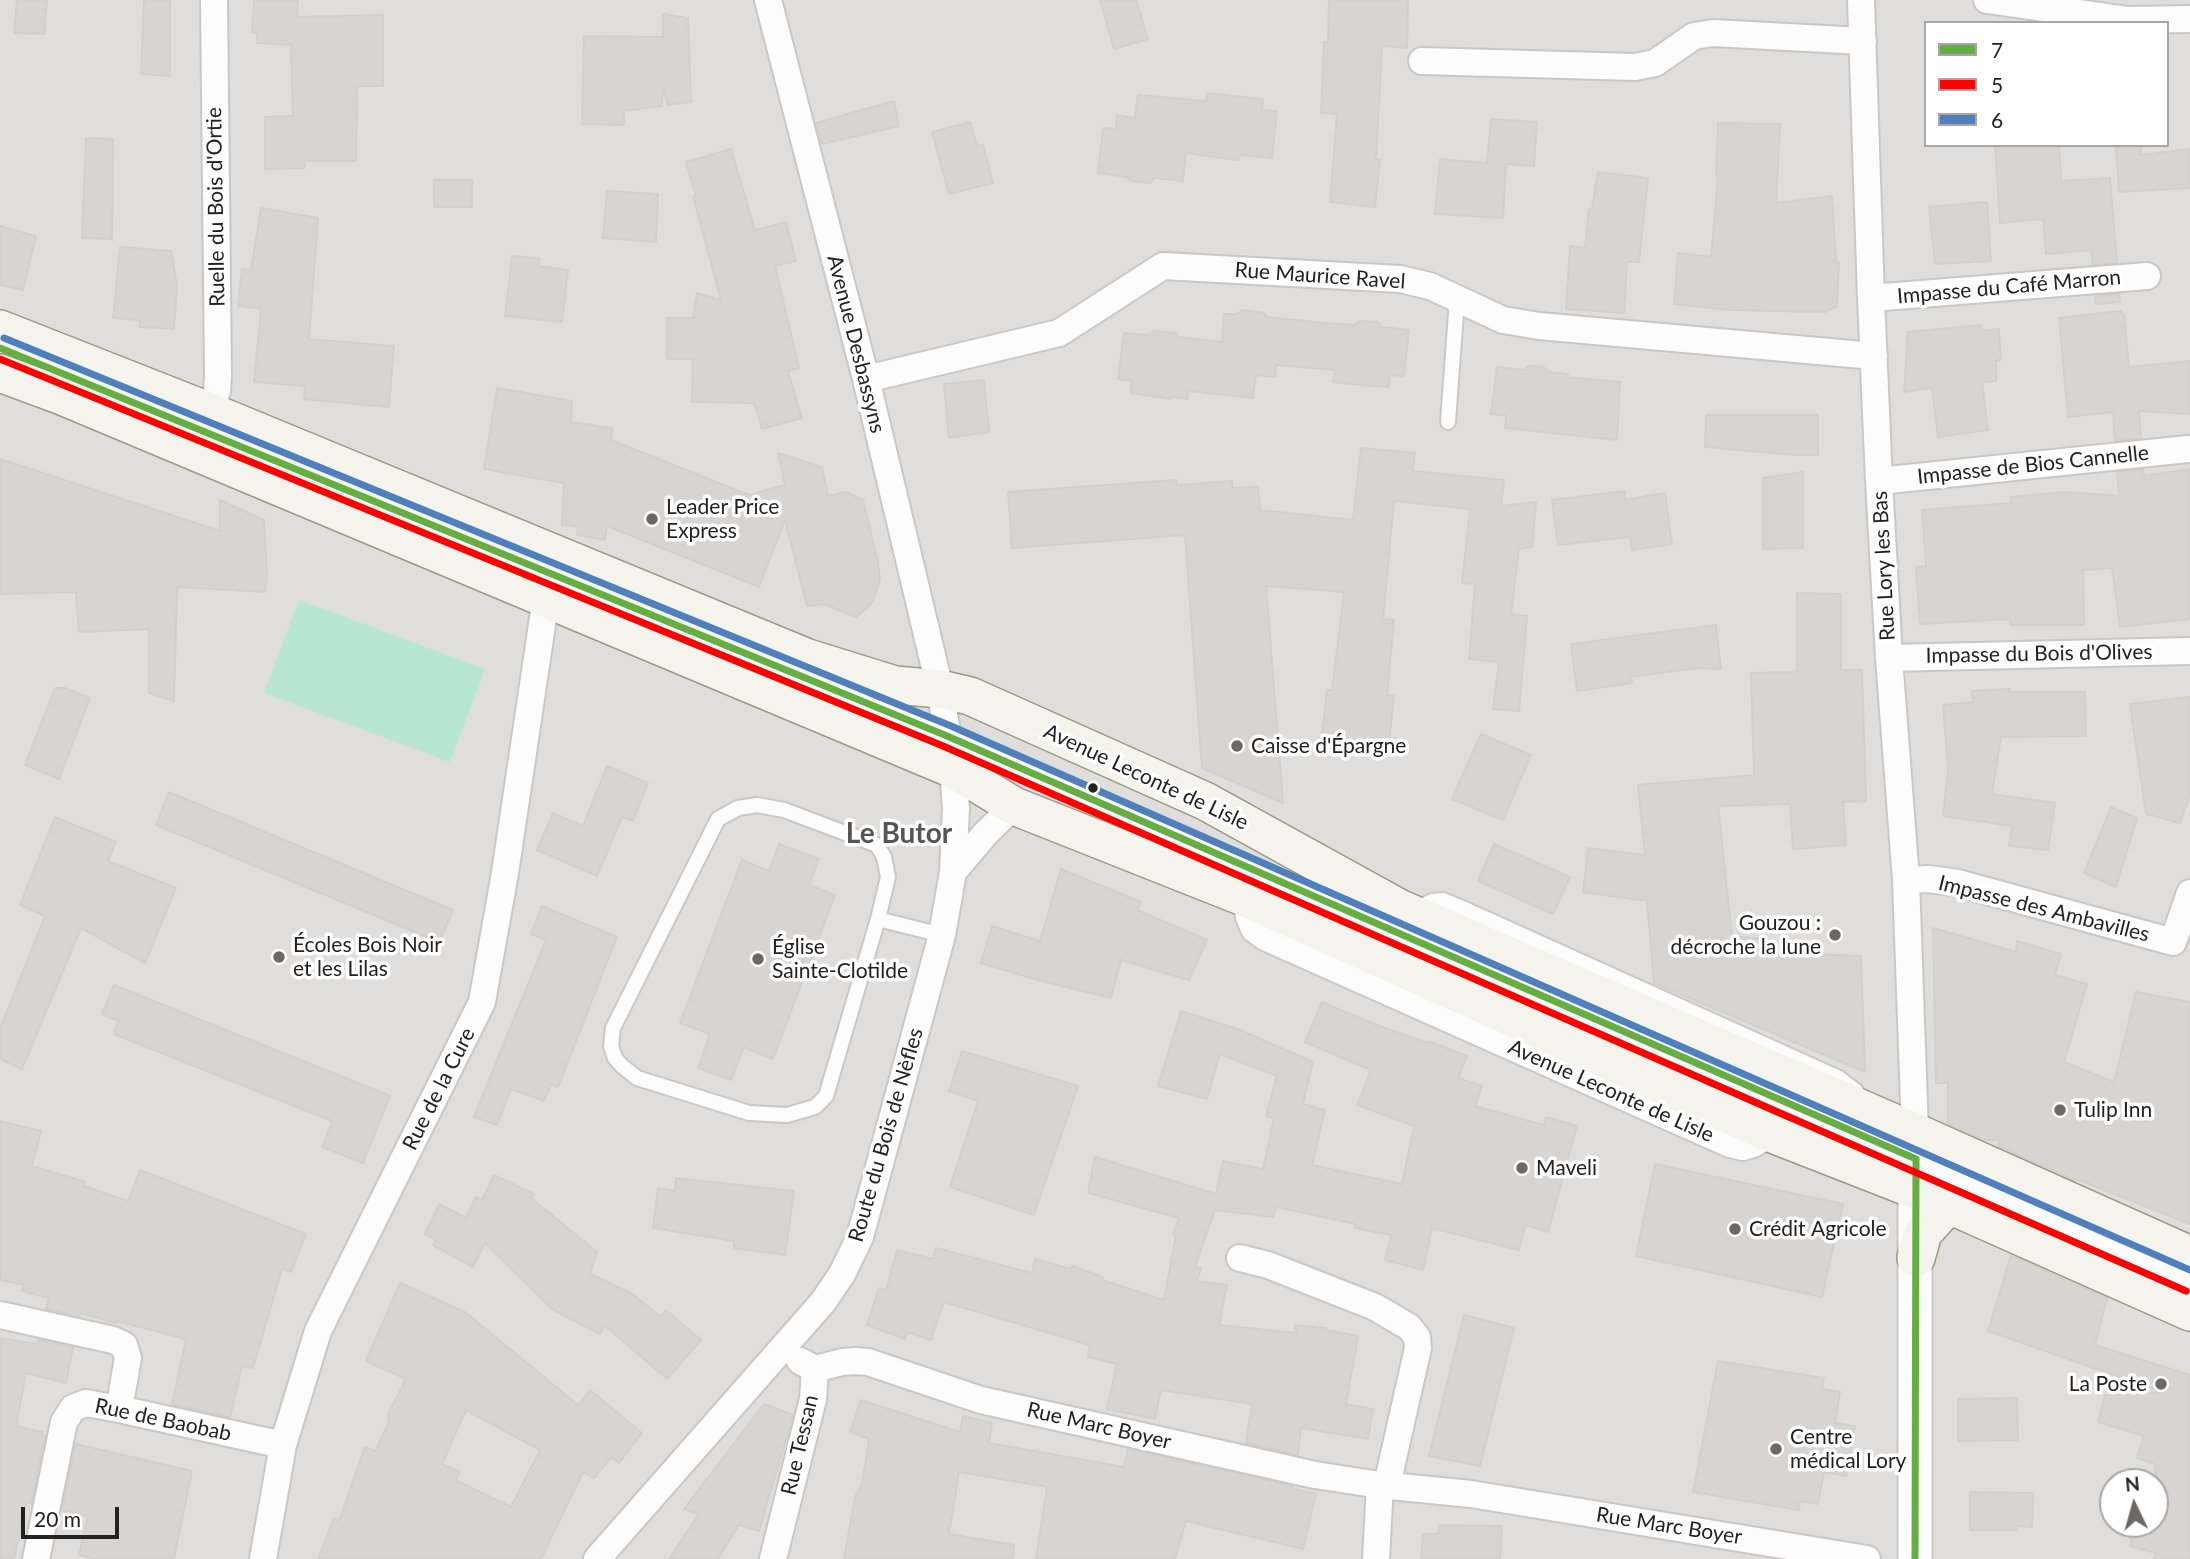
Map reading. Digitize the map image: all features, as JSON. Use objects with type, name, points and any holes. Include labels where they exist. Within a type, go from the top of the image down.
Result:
[{"type":"main road","name":"Avenue Leconte de Lisle","points":[[0,329],[211,412],[808,658],[895,685],[940,689],[970,696],[1205,801],[1409,912],[1916,1160],[2190,1255]]},
{"type":"main road","points":[[0,373],[62,396],[547,598],[950,752]]},
{"type":"main road","name":"Avenue Leconte de Lisle","points":[[950,752],[1014,806],[1246,898],[1765,1131],[1916,1160],[1953,1207],[2190,1312]]},
{"type":"main road","points":[[1916,1258],[1923,1233],[1942,1212],[1953,1207]]},
{"type":"street","name":"Ruelle du Bois d'Ortie","points":[[211,412],[218,375],[214,0]]},
{"type":"street","name":"Avenue Desbassyns","points":[[768,0],[866,379],[940,689]]},
{"type":"street","name":"Rue Lory les Bas","points":[[1861,0],[1879,481],[1906,880],[1916,1160]]},
{"type":"street","points":[[1987,0],[2128,20],[2190,19]]},
{"type":"street","points":[[1422,61],[1635,67],[1655,63],[1694,36],[1713,33],[1863,41]]},
{"type":"street","name":"Rue Maurice Ravel","points":[[866,379],[1059,333],[1163,266],[1400,279],[1430,286],[1503,320],[1539,326],[1874,356]]},
{"type":"street","name":"Impasse du Café Marron","points":[[1871,298],[2147,276]]},
{"type":"street","name":"Impasse de Bios Cannelle","points":[[1879,481],[2188,449]]},
{"type":"street","name":"Rue de la Cure","points":[[263,1559],[283,1445],[318,1331],[482,1002],[505,873],[547,598]]},
{"type":"street","name":"Impasse du Bois d'Olives","points":[[1889,658],[2190,651]]},
{"type":"street","name":"Route du Bois de Nèfles","points":[[597,1559],[823,1302],[842,1274],[860,1237],[942,935],[953,873],[956,808],[940,689]]},
{"type":"street","name":"Route du Bois de Nèfles","points":[[953,873],[986,833],[1014,806]]},
{"type":"street","name":"Impasse des Ambavilles","points":[[1906,880],[1928,879],[1958,883],[2173,942],[2190,893]]},
{"type":"street","points":[[1915,1559],[1916,1160]]},
{"type":"street","points":[[1240,1258],[1268,1265],[1375,1307],[1409,1328],[1417,1337],[1418,1348],[1384,1485],[1376,1559]]},
{"type":"street","points":[[0,1315],[113,1340],[124,1345],[128,1358],[119,1409]]},
{"type":"street","name":"Rue Tessan","points":[[773,1559],[813,1399],[815,1369],[781,1350]]},
{"type":"street","name":"Rue Marc Boyer","points":[[815,1369],[842,1362],[868,1362],[981,1400],[1315,1475],[1471,1494],[1867,1559]]},
{"type":"street","name":"Rue de Baobab","points":[[36,1559],[64,1422],[72,1408],[86,1403],[283,1445]]},
{"type":"lane","points":[[1448,422],[1457,299]]},
{"type":"lane","points":[[0,348],[950,752]]},
{"type":"lane","name":"Avenue Leconte de Lisle","points":[[950,752],[1916,1160],[2190,1281]]},
{"type":"lane","points":[[757,805],[784,810],[877,845],[884,857],[888,877],[878,919],[826,1096],[815,1107],[787,1115],[749,1113],[637,1077],[615,1058],[611,1046],[613,1028],[718,819],[728,813],[738,808],[757,805]]},
{"type":"lane","points":[[878,919],[942,935]]},
{"type":"shaded area","points":[[0,0],[2190,0],[2190,1559],[0,1559]]},
{"type":"shaded area","points":[[2128,1298],[2190,1319],[2190,1370],[2116,1346]]},
{"type":"green space","points":[[299,600],[485,669],[450,762],[264,693]]},
{"type":"building","points":[[17,0],[47,0],[44,34],[14,33]]},
{"type":"building","points":[[144,0],[170,0],[170,76],[141,74]]},
{"type":"building","points":[[254,0],[298,0],[297,17],[383,15],[383,86],[357,86],[356,161],[305,161],[305,168],[265,169],[265,117],[293,116],[291,45],[257,43],[257,33],[252,32]]},
{"type":"building","points":[[1100,0],[1136,0],[1148,39],[1114,49]]},
{"type":"building","points":[[1329,0],[1408,0],[1407,48],[1382,46],[1376,159],[1380,160],[1375,207],[1330,202],[1337,114],[1321,113]]},
{"type":"building","points":[[663,14],[688,18],[691,102],[668,105],[663,86],[662,106],[624,111],[624,125],[582,124],[584,36],[663,37]]},
{"type":"building","points":[[1207,93],[1263,99],[1262,110],[1277,111],[1272,158],[1241,155],[1238,160],[1186,153],[1183,181],[1154,178],[1151,183],[1098,173],[1103,128],[1116,129],[1117,115],[1135,118],[1138,95],[1206,101]]},
{"type":"building","points":[[894,101],[899,126],[822,144],[816,123]]},
{"type":"building","points":[[1491,119],[1537,122],[1534,166],[1506,164],[1503,218],[1435,214],[1440,159],[1487,163]]},
{"type":"building","points":[[970,122],[977,146],[983,145],[993,183],[949,194],[932,132]]},
{"type":"building","points":[[1718,123],[1780,124],[1776,203],[1832,196],[1836,262],[1839,262],[1837,306],[1825,312],[1730,310],[1674,304],[1678,253],[1711,257],[1718,176]]},
{"type":"building","points":[[86,138],[113,139],[112,239],[82,238]]},
{"type":"building","points":[[1995,147],[2059,147],[2061,181],[2110,178],[2117,263],[2093,265],[2091,250],[2046,254],[2043,219],[2000,223]]},
{"type":"building","points":[[2116,147],[2141,147],[2141,155],[2190,149],[2190,188],[2119,192]]},
{"type":"building","points":[[731,149],[755,230],[786,222],[796,261],[775,266],[799,368],[788,371],[802,418],[762,429],[754,403],[692,402],[693,359],[667,359],[667,318],[693,318],[697,293],[721,300],[686,162]]},
{"type":"building","points":[[1598,172],[1648,178],[1639,262],[1627,262],[1624,313],[1566,309],[1570,246],[1585,248],[1589,209],[1592,209]]},
{"type":"building","points":[[434,180],[472,180],[472,207],[434,207]]},
{"type":"building","points":[[607,191],[658,194],[656,242],[603,238]]},
{"type":"building","points":[[1987,202],[1991,261],[1935,264],[1929,207]]},
{"type":"building","points":[[261,208],[318,218],[309,339],[394,346],[389,407],[304,399],[305,386],[254,382],[261,309],[238,306],[242,269],[251,270]]},
{"type":"building","points":[[0,226],[36,236],[23,290],[0,285]]},
{"type":"building","points":[[120,247],[171,251],[177,286],[174,329],[140,327],[140,320],[113,318]]},
{"type":"building","points":[[512,256],[539,258],[539,266],[568,270],[562,322],[505,316]]},
{"type":"building","points":[[2119,294],[2120,302],[2096,304],[2095,296]]},
{"type":"building","points":[[1243,310],[1264,313],[1267,317],[1324,323],[1354,325],[1360,321],[1378,322],[1382,327],[1409,330],[1404,376],[1390,375],[1389,387],[1371,386],[1333,382],[1335,370],[1276,365],[1275,377],[1256,375],[1253,398],[1188,391],[1187,399],[1131,393],[1132,381],[1118,379],[1124,333],[1149,335],[1155,331],[1222,342],[1224,314],[1237,314]]},
{"type":"building","points":[[2121,311],[2124,314],[2129,367],[2190,361],[2190,414],[2139,411],[2141,438],[2115,441],[2113,412],[2068,417],[2059,318]]},
{"type":"building","points":[[1981,325],[1982,331],[1999,329],[2001,360],[1996,360],[1996,381],[1982,382],[1988,430],[1938,437],[1932,388],[1904,392],[1908,332]]},
{"type":"building","points":[[1529,366],[1544,367],[1548,372],[1568,374],[1567,377],[1620,382],[1617,440],[1505,428],[1506,416],[1491,414],[1497,367],[1524,370]]},
{"type":"building","points":[[984,380],[989,432],[949,438],[944,384]]},
{"type":"building","points":[[497,388],[572,401],[571,422],[612,428],[611,440],[749,495],[785,485],[778,453],[822,467],[828,496],[846,492],[863,500],[880,579],[873,601],[856,617],[824,604],[807,606],[785,520],[759,587],[607,526],[605,540],[577,535],[578,527],[562,525],[564,483],[484,469]]},
{"type":"building","points":[[1706,415],[1818,415],[1818,455],[1705,447]]},
{"type":"building","points":[[1361,448],[1415,453],[1413,471],[1504,480],[1501,506],[1536,502],[1532,547],[1519,549],[1511,614],[1527,616],[1519,711],[1493,709],[1499,662],[1469,659],[1475,584],[1462,583],[1470,509],[1394,501],[1383,619],[1394,620],[1387,695],[1394,696],[1389,744],[1322,737],[1327,690],[1332,690],[1344,592],[1266,586],[1283,803],[1202,768],[1185,535],[1012,548],[1008,492],[1176,480],[1176,485],[1232,481],[1232,488],[1258,487],[1260,510],[1353,520]]},
{"type":"building","points":[[0,459],[220,531],[220,500],[264,520],[267,576],[265,592],[177,587],[174,701],[149,693],[149,629],[79,632],[76,592],[0,594]]},
{"type":"building","points":[[2143,469],[2144,476],[2190,469],[2190,619],[2120,627],[2112,568],[2083,570],[2084,625],[2010,625],[2010,619],[1920,624],[1916,567],[1926,566],[1922,510],[2011,503],[2010,497],[2066,492],[2119,496],[2117,472]]},
{"type":"building","points":[[1803,472],[1803,548],[1763,549],[1763,478]]},
{"type":"building","points":[[1625,491],[1624,500],[1665,493],[1672,544],[1632,550],[1630,537],[1558,545],[1552,500]]},
{"type":"building","points":[[1797,593],[1841,594],[1841,670],[1862,670],[1866,801],[1843,802],[1846,845],[1793,849],[1790,804],[1718,806],[1732,936],[1770,940],[1763,952],[1861,956],[1865,1072],[1654,983],[1647,901],[1583,892],[1588,848],[1645,855],[1638,785],[1754,775],[1751,673],[1797,672]]},
{"type":"building","points":[[1716,625],[1721,669],[1697,668],[1631,677],[1632,683],[1577,691],[1571,644]]},
{"type":"building","points":[[55,688],[65,688],[90,698],[59,779],[25,765]]},
{"type":"building","points":[[2010,689],[2010,692],[2085,692],[2086,736],[2001,737],[1992,794],[2055,803],[2048,850],[2009,846],[2012,826],[1943,816],[1948,770],[1943,705],[1973,702],[1972,691]]},
{"type":"building","points":[[2190,697],[2190,795],[2180,823],[2146,814],[2130,704]]},
{"type":"building","points":[[1481,734],[1531,755],[1503,820],[1452,799]]},
{"type":"building","points":[[607,766],[648,783],[633,821],[622,817],[597,876],[537,850],[553,813],[583,826]]},
{"type":"building","points":[[169,792],[453,910],[439,942],[156,825]]},
{"type":"building","points":[[2111,807],[2137,818],[2116,887],[2084,873]]},
{"type":"building","points":[[55,817],[116,842],[108,861],[176,888],[145,963],[81,928],[22,1069],[0,1059],[0,1029],[45,916],[20,905]]},
{"type":"building","name":"Église Sainte-Clotilde","points":[[779,844],[819,859],[809,885],[835,895],[773,1059],[744,1047],[731,1080],[698,1068],[710,1034],[680,1023],[742,860],[769,871]]},
{"type":"building","points":[[1494,844],[1570,877],[1553,914],[1478,881]]},
{"type":"building","points":[[1061,869],[1141,902],[1137,910],[1207,940],[1189,980],[1121,960],[1111,998],[981,963],[992,926],[1040,941]]},
{"type":"building","points":[[542,906],[617,937],[558,1087],[551,1084],[544,1101],[511,1089],[497,1125],[474,1117],[546,940],[531,934]]},
{"type":"building","points":[[1933,928],[2016,952],[2017,941],[2061,954],[2055,975],[2087,984],[2064,1062],[2114,1082],[2136,992],[2190,1002],[2190,1224],[2077,1179],[2076,1181],[1998,1146],[2000,1140],[1984,1140],[1948,1124],[1948,1083],[1936,1083]]},
{"type":"building","points":[[114,985],[390,1096],[363,1163],[322,1147],[332,1121],[114,1034],[118,1021],[102,1014]]},
{"type":"building","points":[[1322,1002],[1369,1022],[1467,1056],[1458,1078],[1482,1086],[1475,1106],[1544,1125],[1546,1117],[1577,1126],[1548,1232],[1525,1225],[1519,1250],[1432,1228],[1423,1270],[1385,1260],[1391,1235],[1355,1228],[1355,1224],[1276,1207],[1273,1217],[1215,1210],[1195,1267],[1201,1268],[1197,1281],[1227,1285],[1219,1325],[1297,1333],[1295,1325],[1326,1328],[1358,1336],[1346,1404],[1373,1409],[1368,1439],[1301,1428],[1298,1455],[1246,1443],[1252,1404],[1161,1390],[1155,1419],[1107,1409],[1117,1364],[1088,1357],[1090,1345],[944,1302],[931,1340],[907,1332],[905,1339],[867,1325],[879,1288],[886,1290],[897,1250],[933,1259],[936,1248],[1032,1273],[1035,1259],[1071,1269],[1072,1266],[1103,1277],[1102,1280],[1164,1300],[1176,1235],[1173,1234],[1179,1218],[1088,1193],[1095,1157],[1216,1194],[1223,1161],[1263,1169],[1274,1118],[1266,1116],[1277,1076],[1220,1054],[1207,1099],[1158,1086],[1181,1011],[1238,1029],[1313,1062],[1303,1104],[1325,1110],[1312,1165],[1402,1184],[1414,1126],[1357,1105],[1371,1070],[1305,1042]]},
{"type":"building","points":[[962,1051],[1078,1086],[1034,1215],[950,1187],[978,1101],[949,1091]]},
{"type":"building","points":[[0,1121],[41,1131],[32,1166],[85,1182],[84,1186],[128,1201],[140,1170],[306,1234],[291,1272],[282,1269],[253,1368],[242,1366],[230,1417],[172,1404],[186,1339],[80,1313],[79,1316],[46,1309],[49,1298],[22,1291],[24,1285],[0,1280]]},
{"type":"building","points":[[1655,1164],[1843,1204],[1822,1297],[1636,1256]]},
{"type":"building","points":[[494,1175],[534,1194],[531,1198],[597,1252],[590,1274],[631,1293],[661,1317],[666,1310],[701,1340],[667,1379],[604,1325],[600,1334],[552,1309],[485,1243],[473,1267],[433,1245],[436,1239],[425,1234],[439,1204],[466,1218],[476,1197],[482,1200]]},
{"type":"building","points":[[676,1178],[794,1191],[785,1255],[734,1248],[734,1241],[653,1228],[658,1188],[675,1191]]},
{"type":"building","points":[[2011,1255],[2107,1298],[2095,1345],[2190,1375],[2190,1559],[2154,1559],[2156,1553],[2130,1546],[2132,1538],[2169,1538],[2169,1468],[2155,1468],[2155,1464],[2137,1458],[2144,1436],[2098,1422],[2105,1395],[2162,1392],[1988,1331]]},
{"type":"building","points":[[400,1283],[465,1312],[578,1405],[590,1390],[642,1433],[619,1463],[611,1457],[594,1478],[583,1472],[541,1559],[318,1559],[334,1518],[339,1521],[365,1447],[375,1451],[389,1422],[388,1414],[406,1379],[366,1361]],"holes":[[[466,1410],[540,1450],[511,1507],[456,1480],[460,1472],[442,1464]]]},
{"type":"building","points":[[1464,1315],[1514,1328],[1480,1466],[1429,1456]]},
{"type":"building","points":[[0,1338],[37,1344],[38,1340],[73,1347],[66,1383],[26,1373],[16,1426],[42,1432],[45,1436],[31,1503],[26,1502],[14,1559],[0,1559]]},
{"type":"building","name":"Centre médical Lory","points":[[1718,1361],[1824,1378],[1822,1389],[1840,1392],[1835,1423],[1855,1426],[1846,1476],[1824,1472],[1818,1504],[1800,1501],[1799,1510],[1693,1492]]},
{"type":"building","points":[[2017,1398],[2018,1440],[1958,1441],[1958,1399]]},
{"type":"building","points":[[861,1400],[960,1432],[963,1416],[992,1423],[989,1443],[1124,1467],[1128,1449],[1294,1486],[1293,1489],[1316,1494],[1303,1549],[1186,1521],[1175,1559],[1036,1559],[1047,1487],[959,1472],[949,1534],[1014,1545],[1013,1559],[844,1559],[855,1497],[862,1484],[869,1439],[850,1432]]},
{"type":"building","points":[[764,1404],[793,1415],[759,1531],[739,1525],[718,1559],[669,1559],[699,1514],[684,1509]]},
{"type":"building","points":[[76,1444],[192,1471],[174,1559],[95,1559],[79,1555],[88,1516],[62,1510]]},
{"type":"building","points":[[1970,1492],[2033,1493],[2032,1527],[2017,1526],[2016,1530],[1970,1530]]},
{"type":"building","points":[[1439,1525],[1502,1526],[1500,1559],[1421,1559],[1423,1534],[1438,1534]]},
{"type":"transit line","name":"6","points":[[4,338],[951,726],[2190,1270]]},
{"type":"transit line","name":"7","points":[[0,348],[947,736],[1916,1159]]},
{"type":"transit line","name":"5","points":[[0,359],[943,746],[2186,1291]]},
{"type":"transit line","name":"7","points":[[1915,1559],[1916,1159]]},
{"type":"place","name":"Leader Price Express","points":[[652,519]]},
{"type":"place","name":"Caisse d'Épargne","points":[[1237,746]]},
{"type":"place","name":"Gouzou : décroche la lune","points":[[1835,935]]},
{"type":"place","name":"Écoles Bois Noir et les Lilas","points":[[279,957]]},
{"type":"place","name":"Église Sainte-Clotilde","points":[[758,959]]},
{"type":"place","name":"Tulip Inn","points":[[2060,1110]]},
{"type":"place","name":"Maveli","points":[[1522,1168]]},
{"type":"place","name":"Crédit Agricole","points":[[1735,1229]]},
{"type":"place","name":"La Poste","points":[[2161,1384]]},
{"type":"place","name":"Centre médical Lory","points":[[1776,1449]]},
{"type":"district","name":"Le Butor","points":[[899,834]]}]
